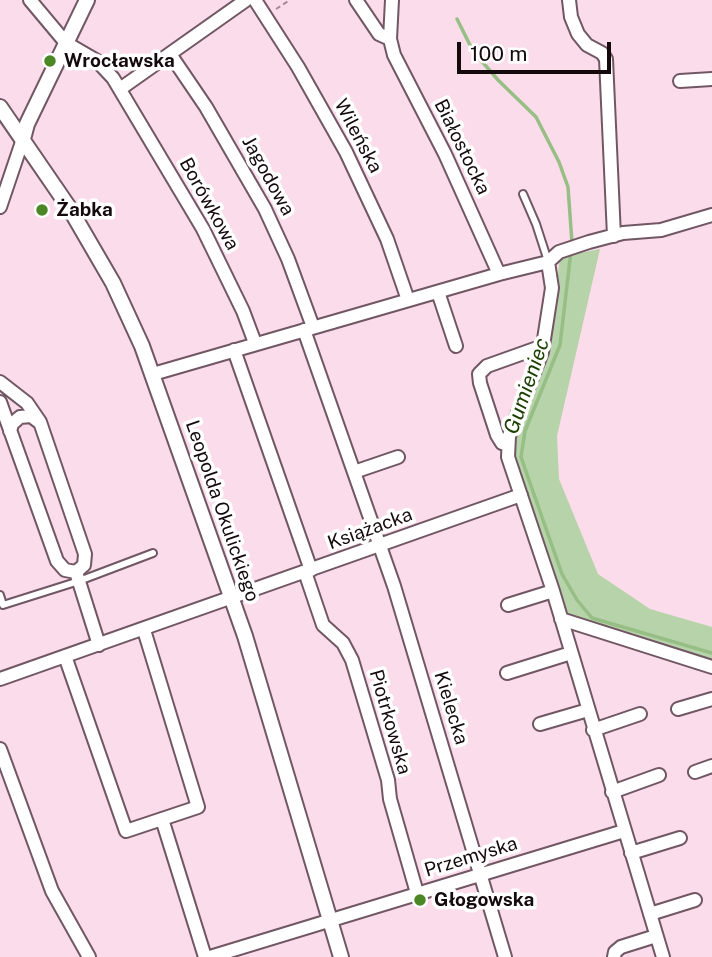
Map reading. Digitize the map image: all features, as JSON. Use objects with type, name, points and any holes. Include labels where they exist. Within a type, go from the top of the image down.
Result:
[{"type":"street","name":"Borówkowa","points":[[30,0],[66,43],[103,66],[120,89],[203,229],[243,311],[255,344]]},
{"type":"street","points":[[0,207],[6,172],[87,0]]},
{"type":"street","points":[[120,89],[246,0]]},
{"type":"street","name":"Wileńska","points":[[255,0],[321,107],[358,177],[393,252],[408,300]]},
{"type":"street","name":"Białostocka","points":[[356,0],[379,34],[390,38]]},
{"type":"street","name":"Białostocka","points":[[392,0],[390,38],[394,55],[450,163],[499,274]]},
{"type":"street","points":[[569,0],[571,17],[578,34],[587,45],[602,53],[606,59],[614,236]]},
{"type":"street","name":"Jagodowa","points":[[170,54],[206,107],[265,209],[288,259],[308,328]]},
{"type":"street","points":[[680,81],[712,79]]},
{"type":"street","name":"Leopolda Okulickiego","points":[[0,107],[70,209],[102,263],[124,304],[153,374],[232,598],[341,957]]},
{"type":"street","points":[[153,374],[548,262],[556,254],[571,248],[614,236],[654,231],[712,215]]},
{"type":"street","points":[[548,262],[552,288],[543,346],[507,445],[508,457],[553,591],[663,957]]},
{"type":"street","points":[[438,292],[456,346]]},
{"type":"street","name":"Kielecka","points":[[308,328],[380,545],[505,957]]},
{"type":"street","points":[[507,445],[502,443],[497,435],[479,374],[487,366],[543,346]]},
{"type":"street","name":"Piotrkowska","points":[[234,350],[308,571],[323,625],[343,643],[352,660],[388,780],[390,799],[417,893]]},
{"type":"street","points":[[0,382],[27,403],[40,422],[85,554],[84,565],[78,577],[99,645]]},
{"type":"street","points":[[0,402],[57,561],[65,570],[78,577]]},
{"type":"street","points":[[10,431],[12,424],[20,417],[31,416],[40,422]]},
{"type":"street","points":[[354,472],[398,457]]},
{"type":"street","name":"Książacka","points":[[0,678],[521,495]]},
{"type":"street","points":[[508,605],[553,591]]},
{"type":"street","points":[[561,619],[712,669]]},
{"type":"street","points":[[65,656],[126,831],[198,807],[144,629]]},
{"type":"street","points":[[507,673],[571,653]]},
{"type":"street","points":[[678,709],[712,699]]},
{"type":"street","points":[[540,724],[587,710]]},
{"type":"street","points":[[593,730],[640,714]]},
{"type":"street","points":[[0,749],[52,891],[89,957]]},
{"type":"street","points":[[695,772],[712,766]]},
{"type":"street","points":[[612,792],[659,775]]},
{"type":"street","points":[[162,819],[205,957]]},
{"type":"street","name":"Przemyska","points":[[330,920],[624,831]]},
{"type":"street","points":[[631,853],[680,838]]},
{"type":"street","points":[[650,914],[695,900]]},
{"type":"street","points":[[210,957],[330,920]]},
{"type":"street","points":[[614,957],[621,947],[656,936]]},
{"type":"lane","points":[[523,194],[548,262]]},
{"type":"lane","points":[[0,595],[3,605],[153,553]]},
{"type":"path","points":[[265,16],[290,0]]},
{"type":"green space","points":[[600,249],[557,436],[559,479],[598,574],[650,609],[712,627],[712,662],[577,620],[563,613],[513,455],[512,442],[549,348],[560,257]]},
{"type":"waterway","name":"Gumieniec","points":[[457,19],[473,51],[536,117],[559,162],[568,187],[572,243]]},
{"type":"waterway","name":"Gumieniec","points":[[571,251],[560,345],[525,431],[521,457],[530,483],[562,574],[577,600],[592,618],[712,653]]},
{"type":"place","name":"Wrocławska","points":[[50,61]]},
{"type":"place","name":"Żabka","points":[[42,210]]},
{"type":"place","name":"Głogowska","points":[[420,900]]}]
